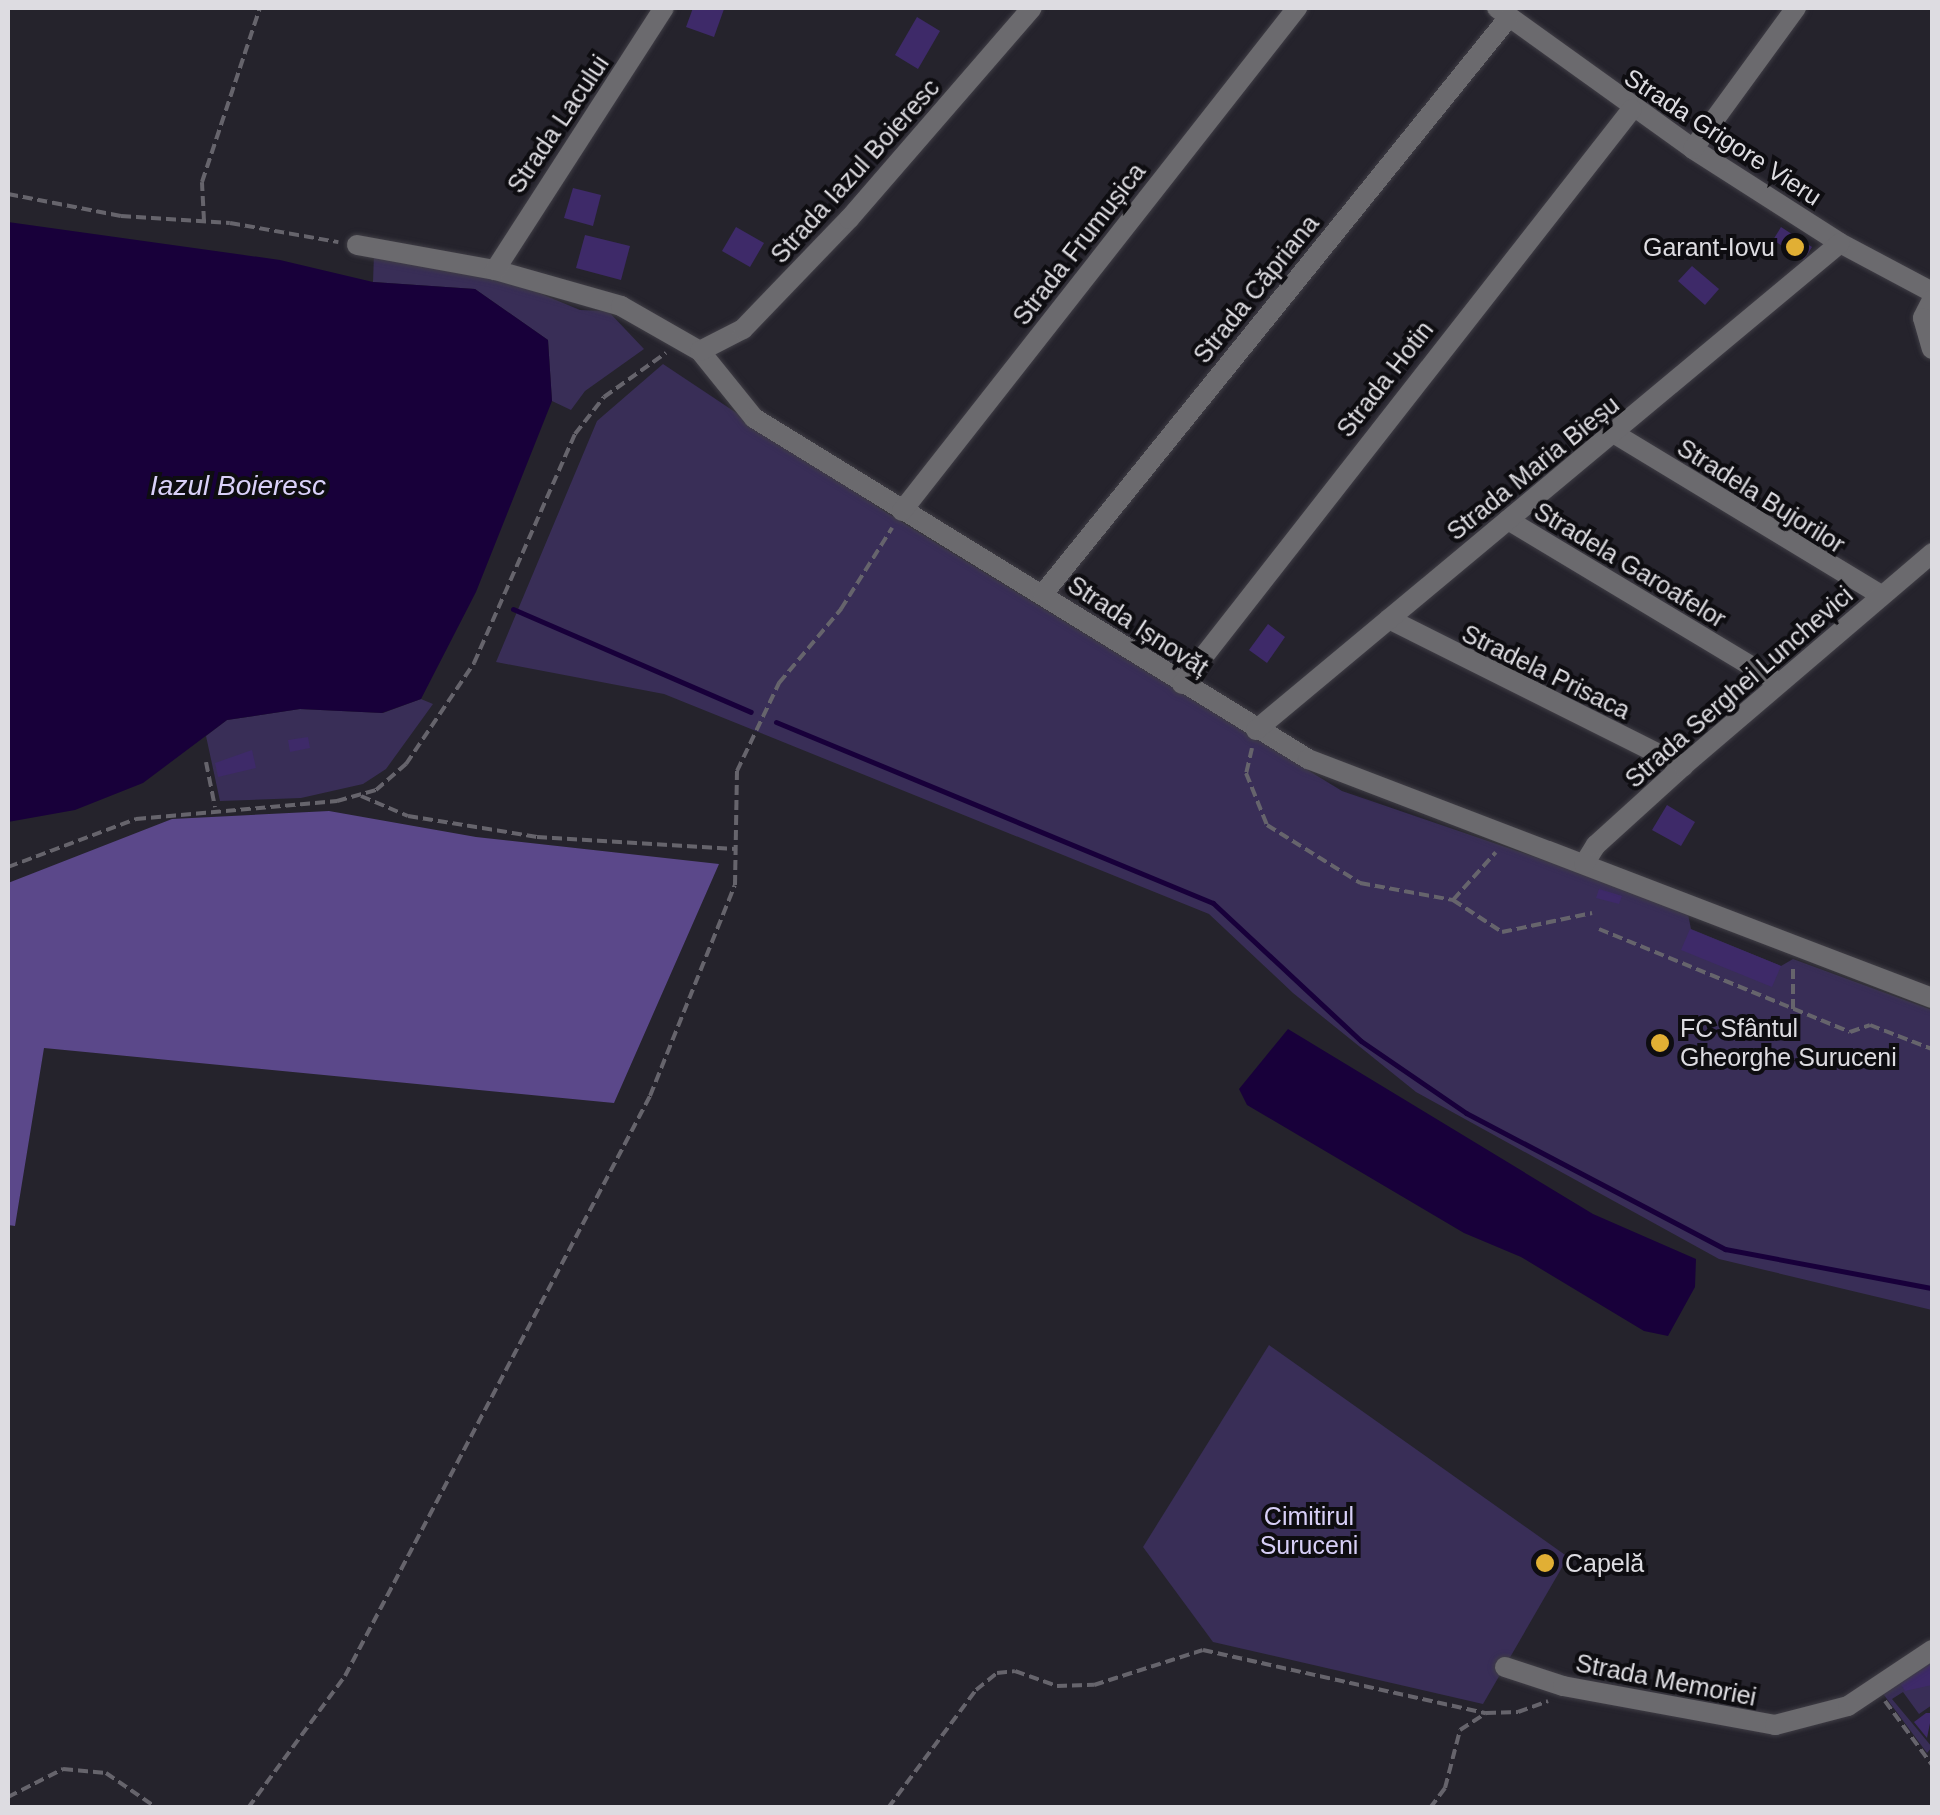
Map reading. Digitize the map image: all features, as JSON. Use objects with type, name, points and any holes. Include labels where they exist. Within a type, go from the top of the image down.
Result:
[{"type":"street","name":"Strada Lacului","points":[[495,270],[664,8]]},
{"type":"street","name":"Strada Iazul Boieresc","points":[[700,351],[742,330],[849,219],[1032,8]]},
{"type":"street","name":"Strada Frumușica","points":[[902,511],[1297,8]]},
{"type":"street","points":[[1692,149],[1796,8]]},
{"type":"street","name":"Strada Grigore Vieru","points":[[1503,12],[1632,110],[1840,243],[1932,292]]},
{"type":"street","name":"Strada Căpriana","points":[[1043,594],[1503,12]]},
{"type":"street","name":"Strada Hotin","points":[[1182,684],[1632,110]]},
{"type":"street","name":"Strada Maria Bieșu","points":[[1256,730],[1616,434],[1840,243]]},
{"type":"street","name":"Strada Ișnovăț","points":[[357,245],[495,270],[609,300],[700,351],[754,418],[1043,594],[1256,730],[1336,774],[1584,864],[1932,998]]},
{"type":"street","points":[[1932,300],[1922,318],[1932,350]]},
{"type":"street","name":"Stradela Bujorilor","points":[[1616,434],[1882,596]]},
{"type":"street","name":"Stradela Garoafelor","points":[[1508,520],[1778,683]]},
{"type":"street","name":"Strada Serghei Lunchevici","points":[[1584,864],[1596,845],[1683,766],[1932,553]]},
{"type":"street","name":"Stradela Prisaca","points":[[1389,619],[1683,766]]},
{"type":"street","name":"Strada Memoriei","points":[[1504,1667],[1563,1686],[1775,1725],[1823,1717],[1874,1690],[1932,1650]]},
{"type":"path","points":[[204,221],[202,182],[260,8]]},
{"type":"path","points":[[8,194],[121,216],[204,221],[357,245]]},
{"type":"path","points":[[361,796],[406,764],[474,664],[584,422],[604,397],[662,353],[700,351]]},
{"type":"path","points":[[248,1808],[345,1676],[650,1096],[735,885],[737,771],[779,683],[841,609],[902,511]]},
{"type":"path","points":[[1256,730],[1246,774],[1268,825],[1360,884],[1453,900],[1502,932],[1592,913]]},
{"type":"path","points":[[206,762],[215,808]]},
{"type":"path","points":[[8,867],[136,819],[361,796],[408,816],[538,837],[736,848]]},
{"type":"path","points":[[1453,900],[1507,836]]},
{"type":"path","points":[[1599,929],[1850,1032],[1870,1025],[1932,1049]]},
{"type":"path","points":[[1778,941],[1796,969],[1793,1009]]},
{"type":"path","points":[[888,1808],[976,1690],[998,1673],[1015,1671],[1057,1686],[1094,1684],[1203,1650],[1486,1713],[1535,1707],[1563,1686]]},
{"type":"path","points":[[1874,1690],[1932,1765]]},
{"type":"path","points":[[1430,1808],[1445,1788],[1460,1730],[1486,1713]]},
{"type":"path","points":[[8,1796],[63,1769],[106,1773],[157,1808]]},
{"type":"green space","points":[[374,254],[503,278],[580,310],[608,311],[644,349],[585,391],[571,410],[552,401],[548,340],[475,289],[373,282]]},
{"type":"green space","points":[[663,364],[884,511],[1342,791],[1687,909],[1691,929],[1781,966],[1793,959],[1932,1010],[1932,1310],[1719,1259],[1416,1092],[1293,993],[1209,914],[664,694],[496,662],[597,421]]},
{"type":"green space","points":[[421,699],[433,704],[386,769],[363,784],[301,798],[220,801],[206,736],[227,720],[300,709],[383,713]]},
{"type":"green space","name":"Cimitirul Suruceni","points":[[1269,1345],[1568,1557],[1483,1704],[1213,1642],[1143,1547]]},
{"type":"green space","points":[[1932,1660],[1932,1705],[1919,1714],[1903,1692],[1892,1699],[1932,1747],[1927,1753],[1881,1691]]},
{"type":"shaded area","points":[[329,811],[476,837],[719,864],[614,1103],[44,1048],[15,1226],[8,1225],[8,883],[172,819]]},
{"type":"water","name":"Iazul Boieresc","points":[[8,222],[280,260],[373,282],[475,289],[548,340],[552,401],[476,592],[421,699],[382,713],[300,709],[227,720],[143,783],[75,810],[8,822]]},
{"type":"water","points":[[1288,1029],[1593,1214],[1696,1259],[1695,1287],[1668,1336],[1644,1331],[1521,1257],[1464,1233],[1247,1105],[1239,1089]]},
{"type":"building","points":[[693,8],[724,9],[714,37],[686,27]]},
{"type":"building","points":[[917,17],[940,31],[918,69],[895,55]]},
{"type":"building","points":[[573,188],[601,195],[593,226],[564,218]]},
{"type":"building","points":[[736,227],[764,243],[750,267],[722,251]]},
{"type":"building","points":[[1781,227],[1812,247],[1804,260],[1773,240]]},
{"type":"building","points":[[585,235],[630,246],[621,280],[576,268]]},
{"type":"building","points":[[1692,266],[1719,289],[1705,305],[1678,281]]},
{"type":"building","points":[[1268,624],[1285,637],[1267,663],[1249,650]]},
{"type":"building","points":[[308,737],[310,748],[290,752],[288,740]]},
{"type":"building","points":[[252,750],[256,768],[218,777],[215,763]]},
{"type":"building","points":[[1667,805],[1695,822],[1681,846],[1652,830]]},
{"type":"building","points":[[1599,889],[1622,896],[1619,904],[1596,898]]},
{"type":"building","points":[[1690,929],[1781,966],[1772,987],[1681,950]]},
{"type":"building","name":"Capelă","points":[[1540,1552],[1557,1565],[1550,1574],[1533,1561]]},
{"type":"building","points":[[1930,1664],[1932,1685],[1905,1691],[1900,1683]]},
{"type":"building","points":[[1932,1713],[1927,1738],[1914,1722]]},
{"type":"waterway","points":[[513,609],[751,712]]},
{"type":"waterway","points":[[776,722],[1213,903],[1361,1041],[1466,1113],[1725,1249],[1932,1288]]},
{"type":"place","name":"Garant-Iovu","points":[[1795,247]]},
{"type":"place","name":"FC Sfântul Gheorghe Suruceni","points":[[1660,1043]]},
{"type":"place","name":"Capelă","points":[[1545,1563]]}]
